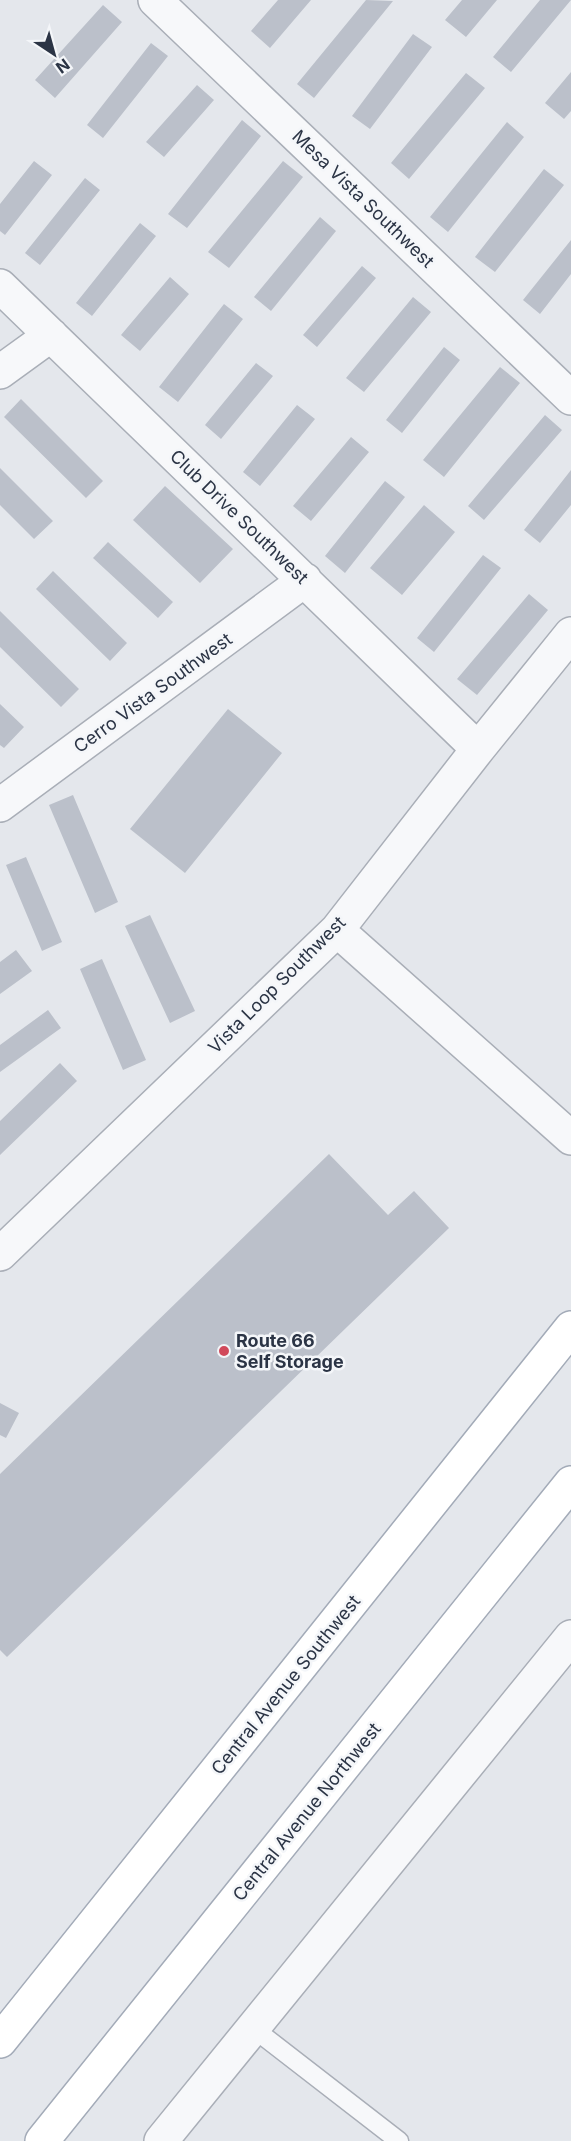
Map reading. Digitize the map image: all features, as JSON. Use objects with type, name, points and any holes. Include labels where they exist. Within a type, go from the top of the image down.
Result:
[{"type":"main road","name":"Central Avenue Southwest","points":[[0,2041],[571,1328]]},
{"type":"main road","name":"Central Avenue Northwest","points":[[42,2141],[571,1483]]},
{"type":"street","name":"Mesa Vista Southwest","points":[[155,0],[571,398]]},
{"type":"street","name":"Club Drive Southwest","points":[[0,286],[478,749]]},
{"type":"street","points":[[0,372],[51,335]]},
{"type":"street","name":"Cerro Vista Southwest","points":[[0,805],[305,580]]},
{"type":"street","name":"Vista Loop Southwest","points":[[0,1254],[337,930],[571,634]]},
{"type":"street","points":[[337,930],[571,1138]]},
{"type":"street","points":[[161,2141],[571,1637]]},
{"type":"lane","points":[[253,2028],[399,2141]]},
{"type":"building","points":[[278,0],[311,0],[270,48],[251,31]]},
{"type":"building","points":[[366,0],[393,1],[314,98],[297,84]]},
{"type":"building","points":[[462,0],[497,0],[466,37],[445,20]]},
{"type":"building","points":[[540,0],[571,0],[511,72],[493,57]]},
{"type":"building","points":[[103,5],[122,22],[55,98],[35,80]]},
{"type":"building","points":[[413,34],[432,47],[370,129],[352,116]]},
{"type":"building","points":[[151,43],[168,56],[103,138],[87,125]]},
{"type":"building","points":[[571,72],[571,111],[564,119],[545,103]]},
{"type":"building","points":[[466,73],[485,88],[409,179],[391,163]]},
{"type":"building","points":[[197,85],[214,100],[164,157],[146,142]]},
{"type":"building","points":[[242,120],[261,136],[187,228],[168,214]]},
{"type":"building","points":[[507,122],[524,137],[448,232],[430,217]]},
{"type":"building","points":[[34,161],[52,175],[5,235],[0,231],[0,204]]},
{"type":"building","points":[[283,161],[303,177],[229,268],[208,252]]},
{"type":"building","points":[[544,169],[564,185],[495,272],[475,257]]},
{"type":"building","points":[[85,178],[100,190],[40,265],[25,253]]},
{"type":"building","points":[[320,217],[336,231],[271,311],[254,297]]},
{"type":"building","points":[[140,223],[156,236],[92,316],[76,303]]},
{"type":"building","points":[[571,240],[571,274],[540,314],[523,300]]},
{"type":"building","points":[[362,266],[376,278],[317,347],[303,335]]},
{"type":"building","points":[[170,277],[189,294],[140,351],[121,335]]},
{"type":"building","points":[[413,297],[431,312],[364,392],[346,378]]},
{"type":"building","points":[[224,304],[243,319],[178,402],[159,387]]},
{"type":"building","points":[[444,347],[460,360],[402,433],[386,420]]},
{"type":"building","points":[[256,363],[273,376],[221,439],[205,425]]},
{"type":"building","points":[[500,367],[520,383],[444,477],[423,460]]},
{"type":"building","points":[[21,399],[103,481],[86,498],[4,417]]},
{"type":"building","points":[[297,405],[315,419],[260,486],[243,472]]},
{"type":"building","points":[[545,415],[562,430],[484,520],[468,506]]},
{"type":"building","points":[[351,437],[369,452],[311,521],[293,506]]},
{"type":"building","points":[[0,468],[53,521],[34,539],[0,505]]},
{"type":"building","points":[[571,470],[571,505],[540,543],[524,530]]},
{"type":"building","points":[[385,481],[405,497],[345,573],[325,556]]},
{"type":"building","points":[[165,486],[233,549],[200,583],[133,520]]},
{"type":"building","points":[[424,505],[455,532],[402,595],[370,568]]},
{"type":"building","points":[[108,542],[173,602],[158,618],[93,558]]},
{"type":"building","points":[[483,555],[501,568],[434,652],[417,638]]},
{"type":"building","points":[[53,571],[127,643],[110,661],[36,589]]},
{"type":"building","points":[[529,594],[548,610],[477,695],[457,679]]},
{"type":"building","points":[[0,611],[79,689],[61,707],[0,647]]},
{"type":"building","points":[[0,704],[24,727],[4,748],[0,745]]},
{"type":"building","points":[[228,709],[282,753],[185,873],[130,829]]},
{"type":"building","points":[[73,795],[118,902],[95,913],[49,805]]},
{"type":"building","points":[[26,857],[62,942],[42,951],[6,865]]},
{"type":"building","points":[[150,915],[195,1011],[170,1023],[125,926]]},
{"type":"building","points":[[16,950],[32,971],[0,994],[0,962]]},
{"type":"building","points":[[102,959],[146,1060],[123,1070],[80,969]]},
{"type":"building","points":[[48,1010],[61,1028],[0,1072],[0,1045]]},
{"type":"building","points":[[60,1063],[77,1081],[0,1155],[0,1121]]},
{"type":"building","name":"Route 66 Self Storage","points":[[329,1154],[388,1215],[414,1191],[449,1228],[7,1657],[0,1650],[0,1474]]},
{"type":"building","points":[[0,1403],[19,1413],[6,1438],[0,1435]]},
{"type":"place","name":"Route 66 Self Storage","points":[[224,1351]]}]
